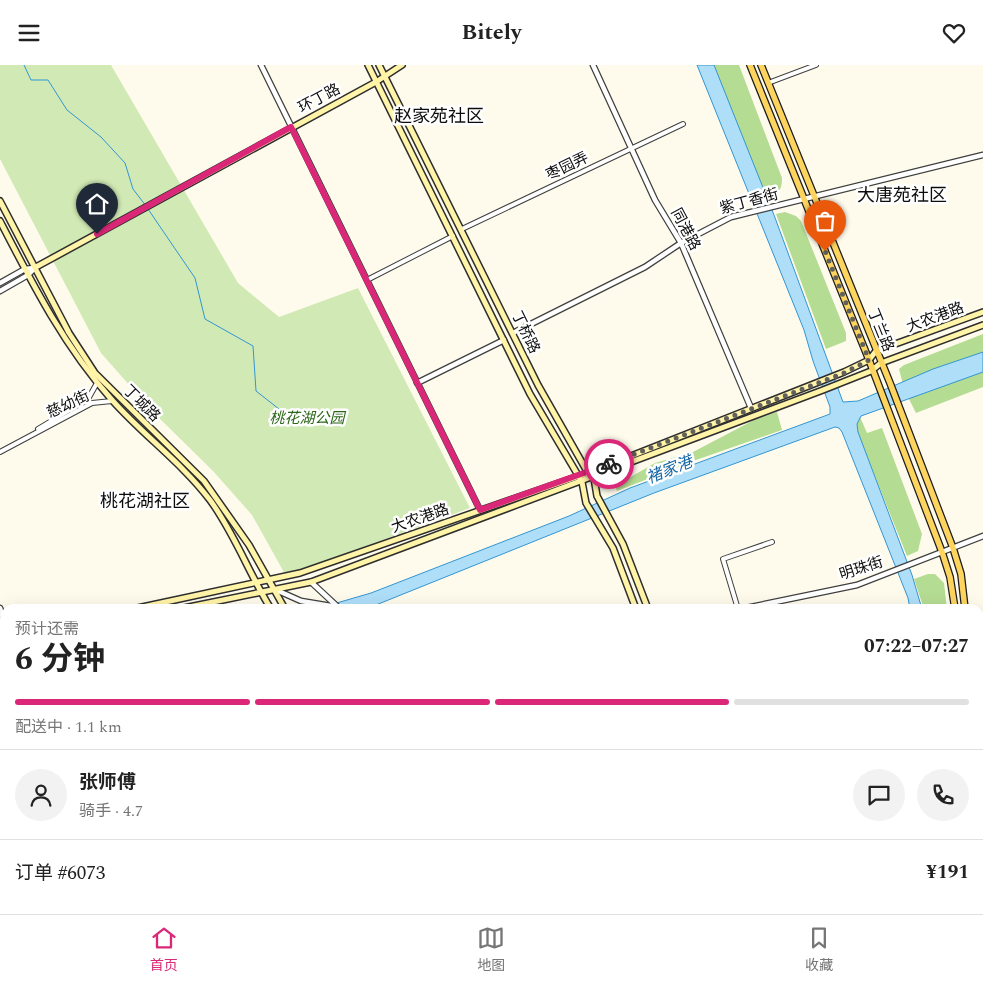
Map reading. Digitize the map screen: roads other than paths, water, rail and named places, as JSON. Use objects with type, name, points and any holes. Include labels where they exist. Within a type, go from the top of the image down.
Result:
[{"type":"main road","name":"丁桥路","points":[[368,65],[530,394],[577,477],[582,482]]},
{"type":"main road","name":"丁桥路","points":[[379,65],[538,385],[588,473],[594,478]]},
{"type":"main road","name":"环丁路","points":[[36,267],[402,65]]},
{"type":"main road","name":"丁兰路","points":[[750,65],[869,360],[871,371],[880,389],[942,552],[950,577],[954,604]]},
{"type":"main road","name":"丁兰路","points":[[761,65],[812,195],[890,383],[953,547],[961,574],[964,604]]},
{"type":"main road","name":"丁城路","points":[[0,201],[69,333],[95,373],[204,481],[249,545],[282,604]]},
{"type":"main road","name":"丁城路","points":[[0,221],[62,336],[112,401],[194,480],[211,501],[241,550],[255,583],[268,604]]},
{"type":"main road","name":"大农港路","points":[[156,604],[300,573],[577,477],[750,408],[844,373],[869,360],[876,351],[983,312]]},
{"type":"main road","name":"大农港路","points":[[203,604],[311,582],[594,478],[871,371],[881,363],[983,325]]},
{"type":"main road","points":[[594,478],[597,496],[623,544],[646,604]]},
{"type":"main road","points":[[582,482],[586,503],[612,548],[634,604]]},
{"type":"street","points":[[261,65],[480,510]]},
{"type":"street","name":"同港路","points":[[593,65],[655,200],[681,243],[750,408]]},
{"type":"street","points":[[768,83],[816,65]]},
{"type":"street","name":"枣园弄","points":[[462,229],[683,124]]},
{"type":"street","name":"紫丁香街","points":[[513,333],[645,267],[716,223],[804,199],[812,195],[983,155]]},
{"type":"street","points":[[366,280],[453,236]]},
{"type":"street","name":"环丁路","points":[[0,283],[25,269],[36,267]]},
{"type":"street","name":"环丁路","points":[[0,291],[28,275],[36,267]]},
{"type":"street","points":[[417,383],[504,340]]},
{"type":"street","name":"慈幼街","points":[[34,433],[40,427],[88,399],[97,383]]},
{"type":"street","name":"慈幼街","points":[[0,452],[92,403],[112,401]]},
{"type":"street","name":"明珠街","points":[[764,604],[857,585],[983,537]]},
{"type":"street","points":[[738,604],[723,559],[772,541]]},
{"type":"street","points":[[311,582],[335,604]]},
{"type":"street","points":[[273,589],[301,601],[317,604]]},
{"type":"water","points":[[697,65],[714,65],[774,215],[843,402],[858,401],[933,369],[983,352],[983,372],[861,416],[857,424],[858,432],[912,575],[921,604],[909,604],[842,432],[839,428],[835,427],[654,493],[378,604],[333,604],[371,593],[569,516],[630,488],[830,414],[830,407],[804,330]]},
{"type":"waterway","points":[[24,65],[31,80],[48,80],[67,110],[101,137],[125,163],[133,189],[146,206]]},
{"type":"waterway","points":[[148,209],[195,278],[205,319],[253,346],[256,391],[279,409]]},
{"type":"district","name":"赵家苑社区","points":[[439,116]]},
{"type":"district","name":"大唐苑社区","points":[[902,195]]},
{"type":"district","name":"桃花湖社区","points":[[145,501]]},
{"type":"park label","name":"桃花湖公园","points":[[307,418]]},
{"type":"water label","name":"褚家港","points":[[669,469]]}]
